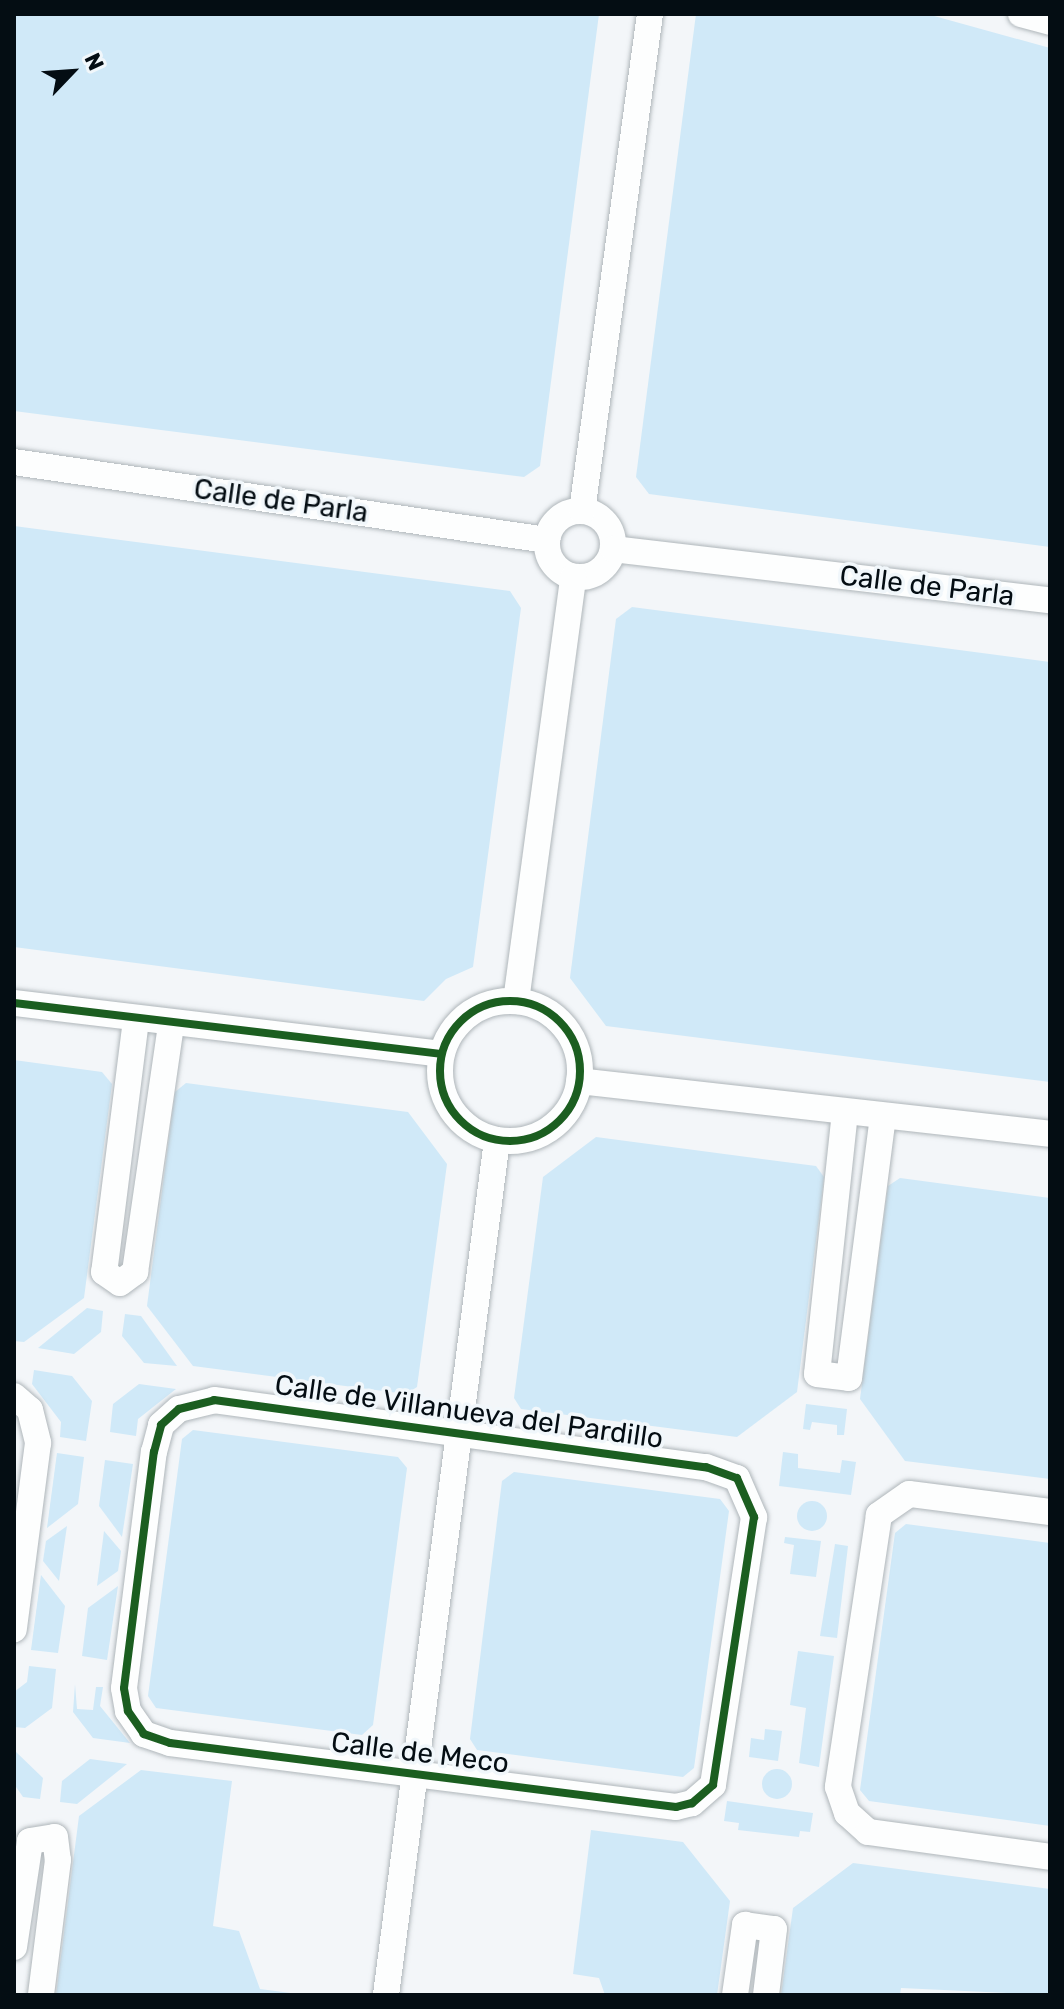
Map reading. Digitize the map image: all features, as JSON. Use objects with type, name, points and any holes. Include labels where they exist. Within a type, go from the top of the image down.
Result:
[{"type":"street","points":[[582,511],[650,14]]},
{"type":"street","points":[[1021,14],[1050,22]]},
{"type":"street","name":"Calle de Parla","points":[[14,462],[547,540]]},
{"type":"street","points":[[582,511],[604,521],[613,549],[602,570],[573,577],[554,566],[547,540],[562,516],[582,511]]},
{"type":"street","name":"Calle de Parla","points":[[613,549],[1050,600]]},
{"type":"street","points":[[516,1001],[573,577]]},
{"type":"street","points":[[516,1001],[559,1022],[576,1049],[579,1081],[567,1111],[550,1128],[529,1139],[497,1140],[467,1127],[447,1102],[441,1054],[469,1014],[516,1001]]},
{"type":"street","points":[[14,1003],[136,1020],[441,1054]]},
{"type":"street","points":[[136,1020],[104,1272],[120,1283],[135,1272],[171,1024]]},
{"type":"street","points":[[579,1081],[1050,1134]]},
{"type":"street","points":[[845,1112],[817,1374],[849,1378],[883,1117]]},
{"type":"street","points":[[386,1995],[462,1431],[497,1140]]},
{"type":"street","name":"Calle de Villanueva del Pardillo","points":[[135,1723],[124,1688],[154,1452],[161,1425],[179,1409],[214,1400],[462,1431],[724,1469],[746,1488],[754,1517],[719,1774],[704,1794]]},
{"type":"street","points":[[14,1629],[38,1443],[22,1403]]},
{"type":"street","points":[[1050,1512],[909,1494],[879,1515],[870,1542],[838,1787],[847,1813],[868,1832],[1050,1857]]},
{"type":"street","name":"Calle de Meco","points":[[135,1723],[144,1734],[170,1743],[415,1775],[676,1807],[704,1794]]},
{"type":"street","points":[[14,1947],[30,1841],[55,1837],[58,1860],[41,1995]]},
{"type":"street","points":[[735,1995],[745,1925],[774,1929],[766,1995]]},
{"type":"shaded area","points":[[14,14],[599,14],[540,466],[524,477],[14,411]]},
{"type":"shaded area","points":[[696,14],[927,14],[1050,48],[1050,547],[649,494],[636,477]]},
{"type":"shaded area","points":[[14,526],[510,591],[521,608],[473,967],[446,979],[424,1001],[14,947]]},
{"type":"shaded area","points":[[632,607],[1050,662],[1050,1082],[606,1026],[570,978],[616,619]]},
{"type":"shaded area","points":[[14,1060],[102,1072],[112,1084],[84,1298],[24,1342],[14,1341]]},
{"type":"shaded area","points":[[186,1083],[408,1112],[447,1164],[417,1387],[406,1394],[193,1366],[147,1306],[175,1092]]},
{"type":"shaded area","points":[[596,1137],[816,1166],[824,1177],[797,1392],[737,1437],[521,1409],[514,1398],[543,1177]]},
{"type":"shaded area","points":[[900,1178],[1050,1198],[1050,1479],[905,1461],[860,1399],[888,1186]]},
{"type":"shaded area","points":[[87,1308],[103,1311],[101,1332],[74,1354],[38,1348]]},
{"type":"shaded area","points":[[125,1314],[141,1316],[177,1366],[144,1363],[122,1336]]},
{"type":"shaded area","points":[[34,1370],[72,1376],[92,1401],[86,1441],[60,1437],[61,1422],[32,1384]]},
{"type":"shaded area","points":[[139,1384],[176,1389],[138,1419],[136,1436],[110,1432],[113,1404]]},
{"type":"shaded area","points":[[806,1404],[847,1409],[844,1435],[837,1435],[837,1425],[812,1422],[810,1430],[803,1429]]},
{"type":"shaded area","points":[[193,1430],[398,1457],[407,1468],[373,1725],[362,1735],[156,1708],[148,1696],[182,1439]]},
{"type":"shaded area","points":[[783,1452],[798,1454],[798,1468],[840,1473],[842,1460],[856,1462],[851,1495],[779,1486]]},
{"type":"shaded area","points":[[57,1453],[84,1457],[78,1504],[47,1528]]},
{"type":"shaded area","points":[[105,1460],[133,1464],[122,1537],[99,1506]]},
{"type":"shaded area","points":[[514,1472],[720,1499],[729,1511],[694,1768],[683,1777],[477,1750],[470,1739],[502,1481]]},
{"type":"shaded area","points":[[812,1501],[818,1502],[826,1510],[826,1522],[818,1530],[812,1531],[806,1530],[798,1522],[797,1516],[798,1510],[806,1502]]},
{"type":"shaded area","points":[[906,1524],[1050,1543],[1050,1826],[869,1801],[860,1790],[895,1533]]},
{"type":"shaded area","points":[[67,1526],[59,1581],[43,1561],[46,1541]]},
{"type":"shaded area","points":[[104,1531],[121,1551],[118,1571],[97,1586]]},
{"type":"shaded area","points":[[785,1537],[821,1541],[816,1577],[790,1574],[794,1545],[784,1543]]},
{"type":"shaded area","points":[[835,1544],[848,1546],[837,1638],[820,1636]]},
{"type":"shaded area","points":[[41,1575],[65,1606],[58,1653],[31,1650]]},
{"type":"shaded area","points":[[118,1586],[107,1660],[82,1656],[88,1608]]},
{"type":"shaded area","points":[[798,1651],[834,1656],[819,1767],[799,1763],[806,1708],[790,1705]]},
{"type":"shaded area","points":[[29,1666],[56,1669],[52,1708],[25,1728],[14,1727],[14,1692],[27,1682]]},
{"type":"shaded area","points":[[75,1684],[77,1709],[93,1710],[96,1687],[103,1687],[100,1706],[130,1743],[93,1738],[73,1712]]},
{"type":"shaded area","points":[[765,1729],[782,1731],[778,1761],[749,1757],[751,1738],[764,1740]]},
{"type":"shaded area","points":[[14,1750],[43,1778],[40,1799],[23,1797],[14,1784]]},
{"type":"shaded area","points":[[90,1759],[127,1764],[77,1804],[60,1802],[62,1781]]},
{"type":"shaded area","points":[[777,1769],[783,1770],[791,1778],[791,1790],[783,1798],[777,1799],[771,1798],[763,1790],[762,1784],[763,1778],[771,1770]]},
{"type":"shaded area","points":[[141,1770],[232,1781],[213,1926],[239,1931],[260,1989],[306,1995],[56,1995],[79,1816]]},
{"type":"shaded area","points":[[727,1801],[813,1813],[810,1832],[800,1831],[799,1837],[738,1830],[739,1823],[724,1821]]},
{"type":"shaded area","points":[[591,1830],[683,1842],[730,1901],[717,1995],[605,1995],[599,1978],[573,1974]]},
{"type":"shaded area","points":[[853,1863],[1050,1889],[1050,1995],[901,1988],[900,1995],[781,1995],[793,1908]]},
{"type":"cycle path","points":[[510,1001],[537,1006],[559,1022],[575,1044],[580,1071],[575,1098],[559,1120],[537,1136],[510,1141],[483,1136],[461,1120],[445,1098],[440,1071],[445,1044],[461,1022],[483,1006],[510,1001]]},
{"type":"cycle path","points":[[14,1003],[441,1054]]},
{"type":"cycle path","points":[[214,1400],[706,1467],[737,1478],[754,1517],[713,1785],[692,1803],[676,1807],[170,1743],[144,1734],[128,1711],[124,1688],[154,1452],[161,1425],[179,1409],[214,1400]]}]
